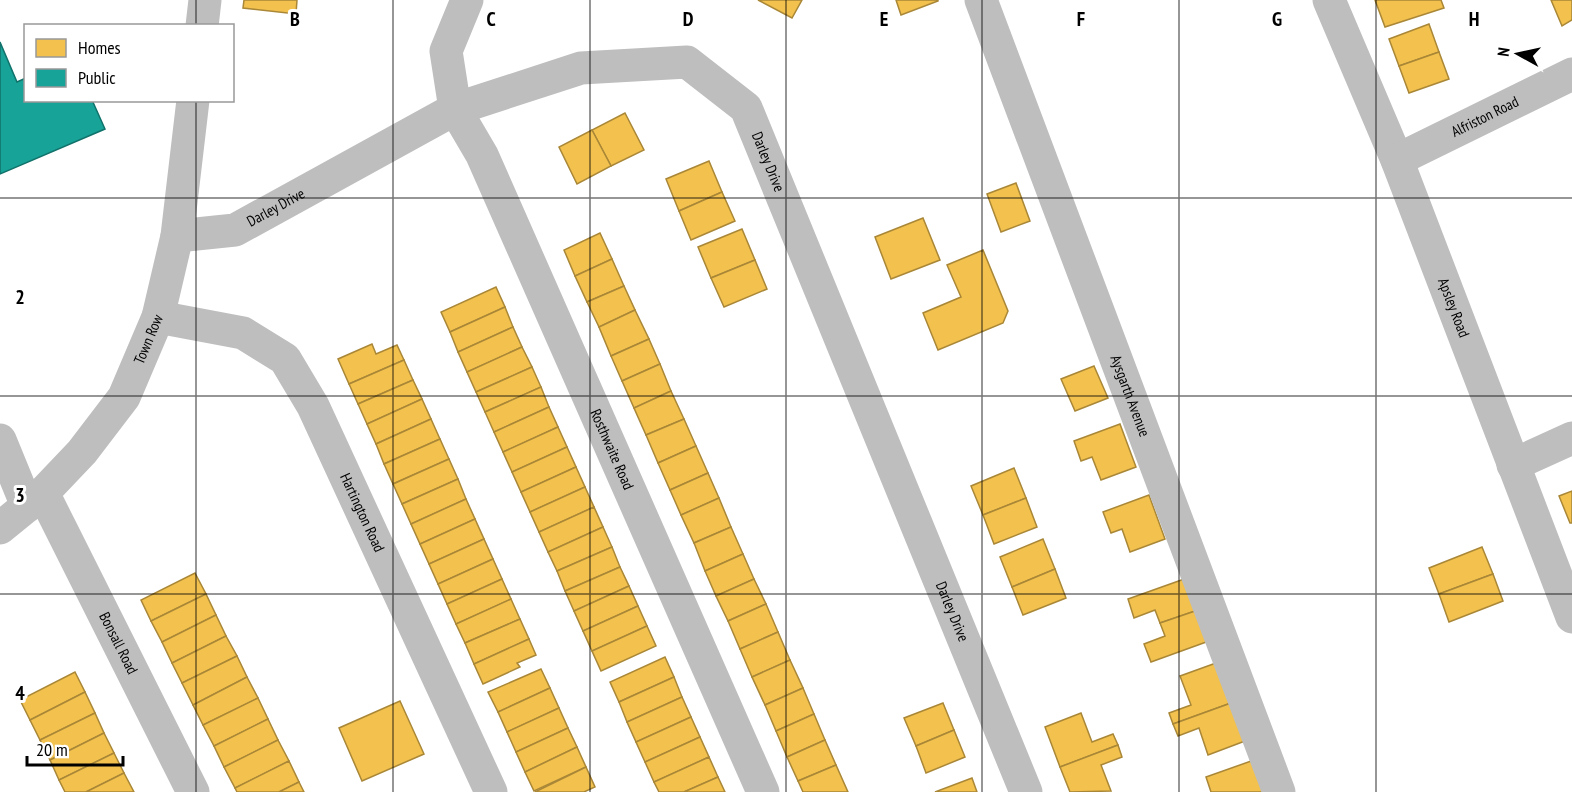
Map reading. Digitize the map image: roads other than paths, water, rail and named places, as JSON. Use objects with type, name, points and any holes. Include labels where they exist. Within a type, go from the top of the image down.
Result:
[{"type":"street","points":[[202,24],[206,0]]},
{"type":"street","points":[[455,109],[446,51],[467,0]]},
{"type":"street","name":"Aysgarth Avenue","points":[[981,0],[1279,792]]},
{"type":"street","name":"Apsley Road","points":[[1329,0],[1397,160],[1572,617]]},
{"type":"street","name":"Darley Drive","points":[[177,236],[235,230],[455,109],[581,68],[687,62],[746,108],[1026,792]]},
{"type":"street","name":"Alfriston Road","points":[[1397,160],[1572,74]]},
{"type":"street","name":"Town Row","points":[[0,528],[35,500],[82,452],[124,397],[158,317],[177,236],[194,102]]},
{"type":"street","name":"Rosthwaite Road","points":[[455,109],[482,155],[764,792]]},
{"type":"street","name":"Hartington Road","points":[[158,317],[243,333],[285,359],[313,406],[491,792]]},
{"type":"street","points":[[1513,465],[1572,438]]},
{"type":"street","name":"Bonsall Road","points":[[0,440],[35,500],[193,792]]}]
